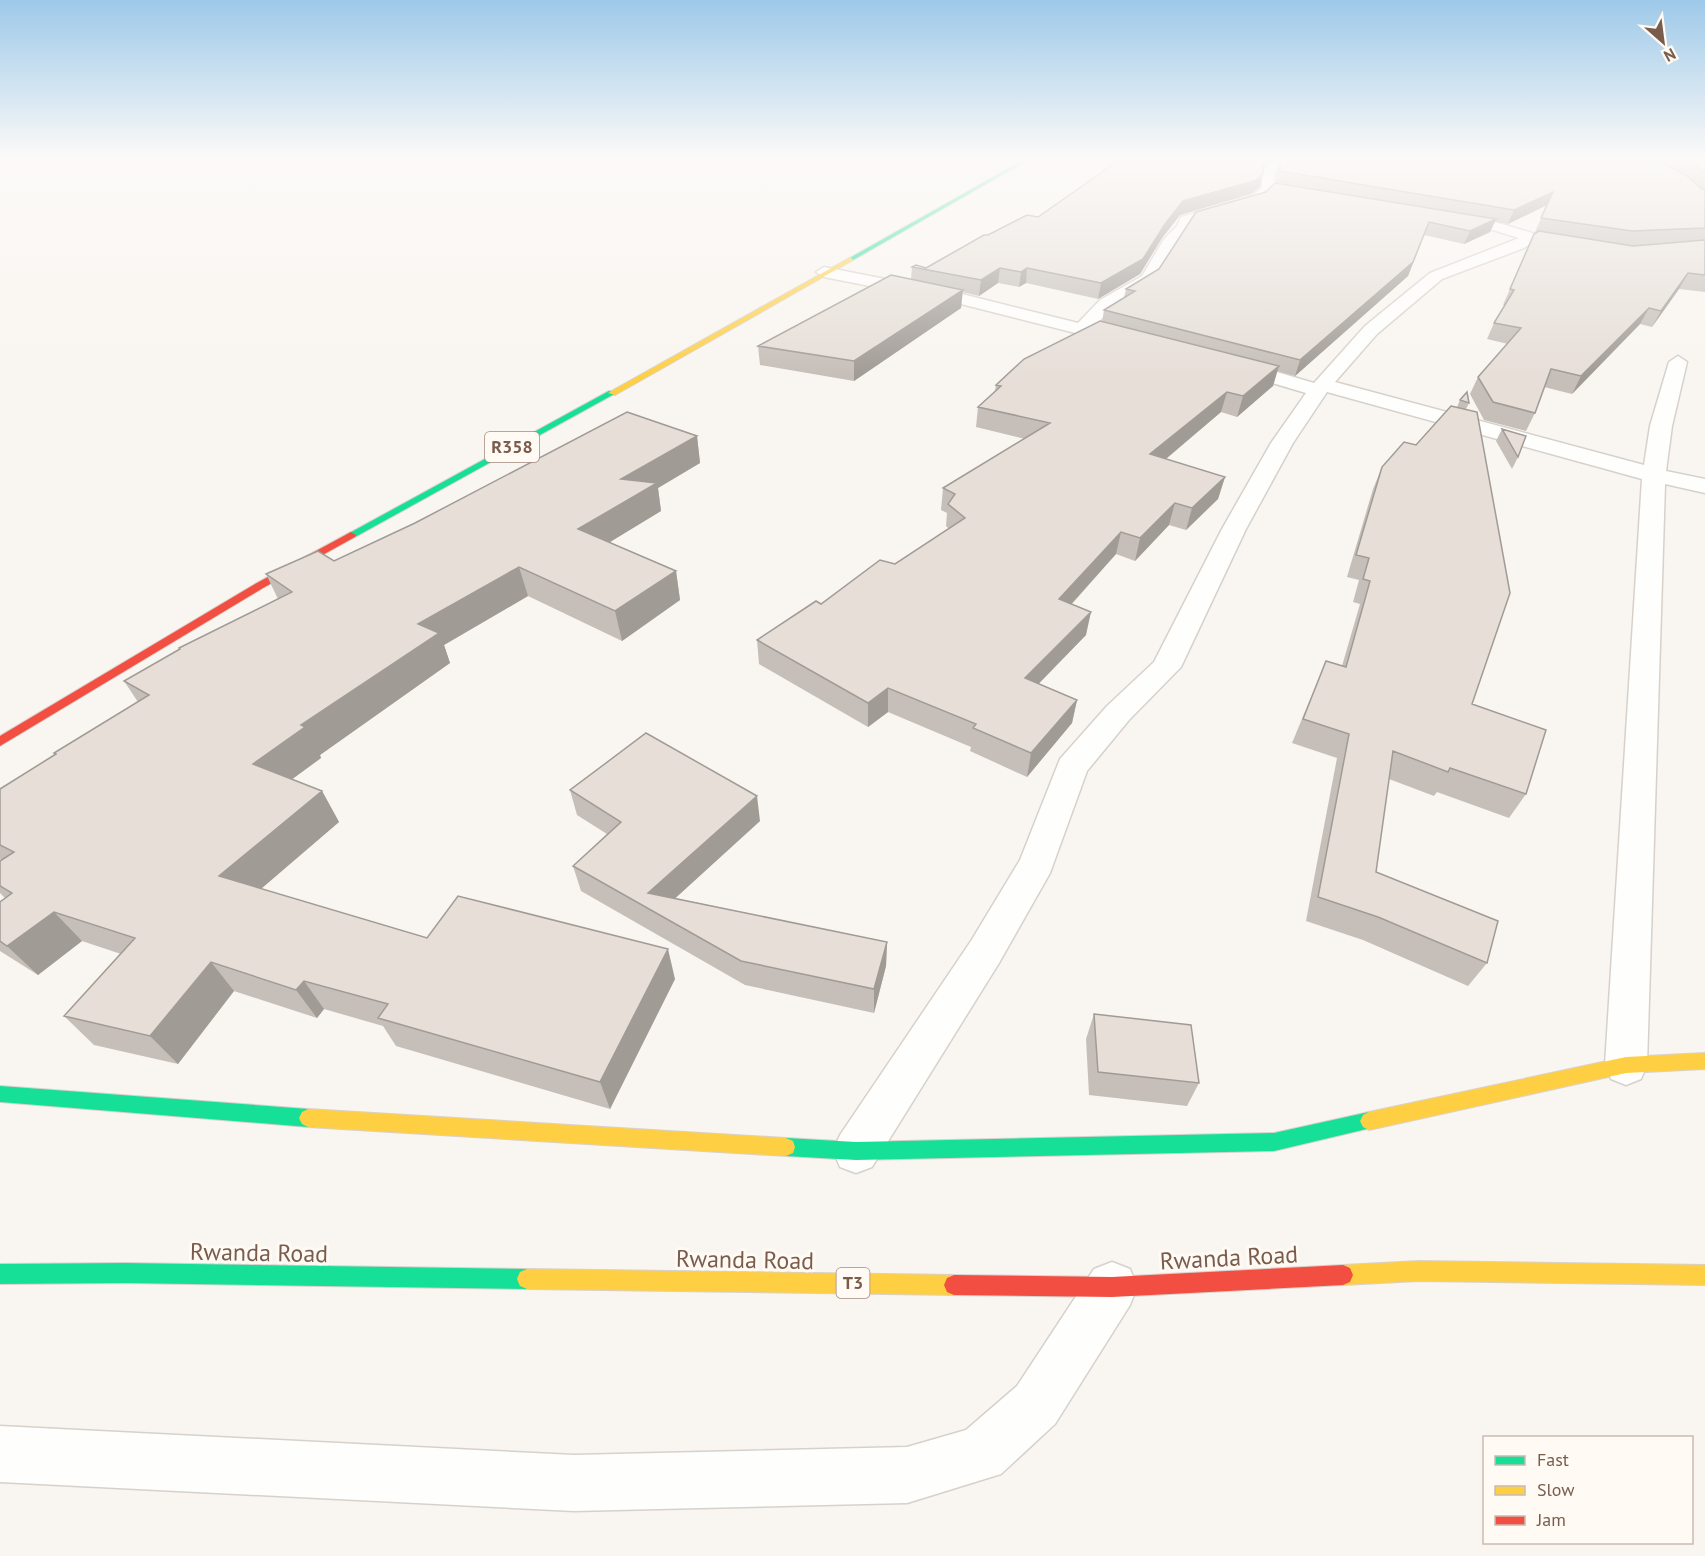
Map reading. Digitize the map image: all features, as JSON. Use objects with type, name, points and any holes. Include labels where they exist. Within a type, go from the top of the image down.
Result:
[{"type":"main road","name":"R358","points":[[0,742],[259,586],[650,372],[897,232]]},
{"type":"main road","points":[[0,1094],[392,1124],[856,1150],[1274,1142],[1626,1065],[1705,1060]]},
{"type":"main road","name":"Rwanda Road","points":[[0,1274],[125,1273],[1112,1287],[1419,1271],[1705,1275]]},
{"type":"street","points":[[1082,330],[1106,304],[1148,279],[1172,239],[1179,232]]},
{"type":"street","points":[[1511,232],[1560,244]]},
{"type":"street","points":[[856,1150],[985,952],[1037,863],[1072,767],[1118,713],[1166,667],[1234,529],[1282,443],[1320,387],[1371,330],[1436,276],[1519,245],[1529,238]]},
{"type":"street","points":[[824,272],[962,299],[1117,338]]},
{"type":"street","points":[[1217,362],[1654,475],[1705,486]]},
{"type":"street","points":[[1626,1065],[1654,475],[1661,426],[1678,362]]},
{"type":"street","points":[[0,1454],[79,1456],[574,1483],[907,1475],[981,1454],[1036,1405],[1112,1287]]},
{"type":"building","points":[[995,232],[1160,232],[1143,259],[1101,283],[1027,268],[1021,272],[1000,268],[981,280],[912,267],[916,265],[926,268],[984,235]]},
{"type":"building","points":[[1183,232],[1425,232],[1413,262],[1300,360],[1104,310],[1135,291],[1126,289],[1159,269]]},
{"type":"building","points":[[1543,232],[1633,246],[1705,240],[1705,275],[1688,273],[1661,311],[1649,308],[1581,376],[1551,369],[1535,413],[1493,402],[1478,377],[1521,328],[1494,323],[1514,290],[1510,289],[1534,234]]},
{"type":"building","points":[[891,275],[963,290],[854,361],[758,346]]},
{"type":"building","points":[[1100,321],[1279,366],[1243,396],[1227,392],[1150,454],[1225,477],[1192,508],[1175,503],[1140,538],[1121,532],[1059,599],[1091,612],[1025,678],[1077,700],[1031,753],[973,728],[976,724],[888,688],[868,703],[757,640],[816,601],[821,604],[880,560],[895,564],[965,518],[948,504],[955,494],[943,488],[1050,423],[978,407],[1001,386],[996,385],[1024,359]]},
{"type":"building","points":[[1467,392],[1469,403],[1460,400]]},
{"type":"building","points":[[1451,406],[1477,412],[1510,593],[1472,704],[1546,730],[1526,794],[1450,768],[1448,772],[1393,751],[1376,872],[1498,921],[1487,963],[1378,917],[1318,897],[1349,734],[1303,719],[1326,661],[1346,667],[1370,581],[1363,579],[1369,558],[1356,555],[1382,467],[1404,442],[1416,445]]},
{"type":"building","points":[[627,412],[697,436],[621,479],[657,483],[578,529],[676,571],[615,611],[519,567],[418,624],[439,633],[301,725],[305,727],[253,764],[322,791],[219,876],[427,938],[458,896],[668,949],[600,1082],[378,1018],[388,1004],[304,981],[296,990],[211,962],[150,1036],[64,1016],[135,938],[54,912],[7,946],[0,941],[0,902],[12,893],[0,886],[0,861],[14,852],[0,845],[0,789],[149,695],[124,681],[179,648],[292,592],[266,574],[318,551],[334,561],[415,523]]},
{"type":"building","points":[[1502,429],[1526,436],[1518,457]]},
{"type":"building","points":[[646,733],[757,796],[648,893],[887,942],[874,989],[741,961],[573,866],[621,822],[570,790]]},
{"type":"building","points":[[1094,1014],[1191,1025],[1199,1083],[1098,1072]]},
{"type":"traffic: fast","points":[[851,259],[899,232]]},
{"type":"traffic: fast","points":[[351,535],[612,393]]},
{"type":"traffic: fast","points":[[0,1094],[308,1118]]},
{"type":"traffic: fast","points":[[786,1147],[856,1151],[1274,1142],[1369,1121]]},
{"type":"traffic: fast","points":[[0,1274],[125,1273],[527,1279]]},
{"type":"traffic: slow","points":[[612,393],[851,259]]},
{"type":"traffic: slow","points":[[1369,1121],[1626,1065],[1705,1061]]},
{"type":"traffic: slow","points":[[308,1118],[786,1147]]},
{"type":"traffic: slow","points":[[1343,1275],[1419,1271],[1705,1275]]},
{"type":"traffic: slow","points":[[527,1279],[954,1285]]},
{"type":"traffic: jam","points":[[0,742],[259,586],[351,535]]},
{"type":"traffic: jam","points":[[954,1285],[1112,1287],[1343,1275]]}]
